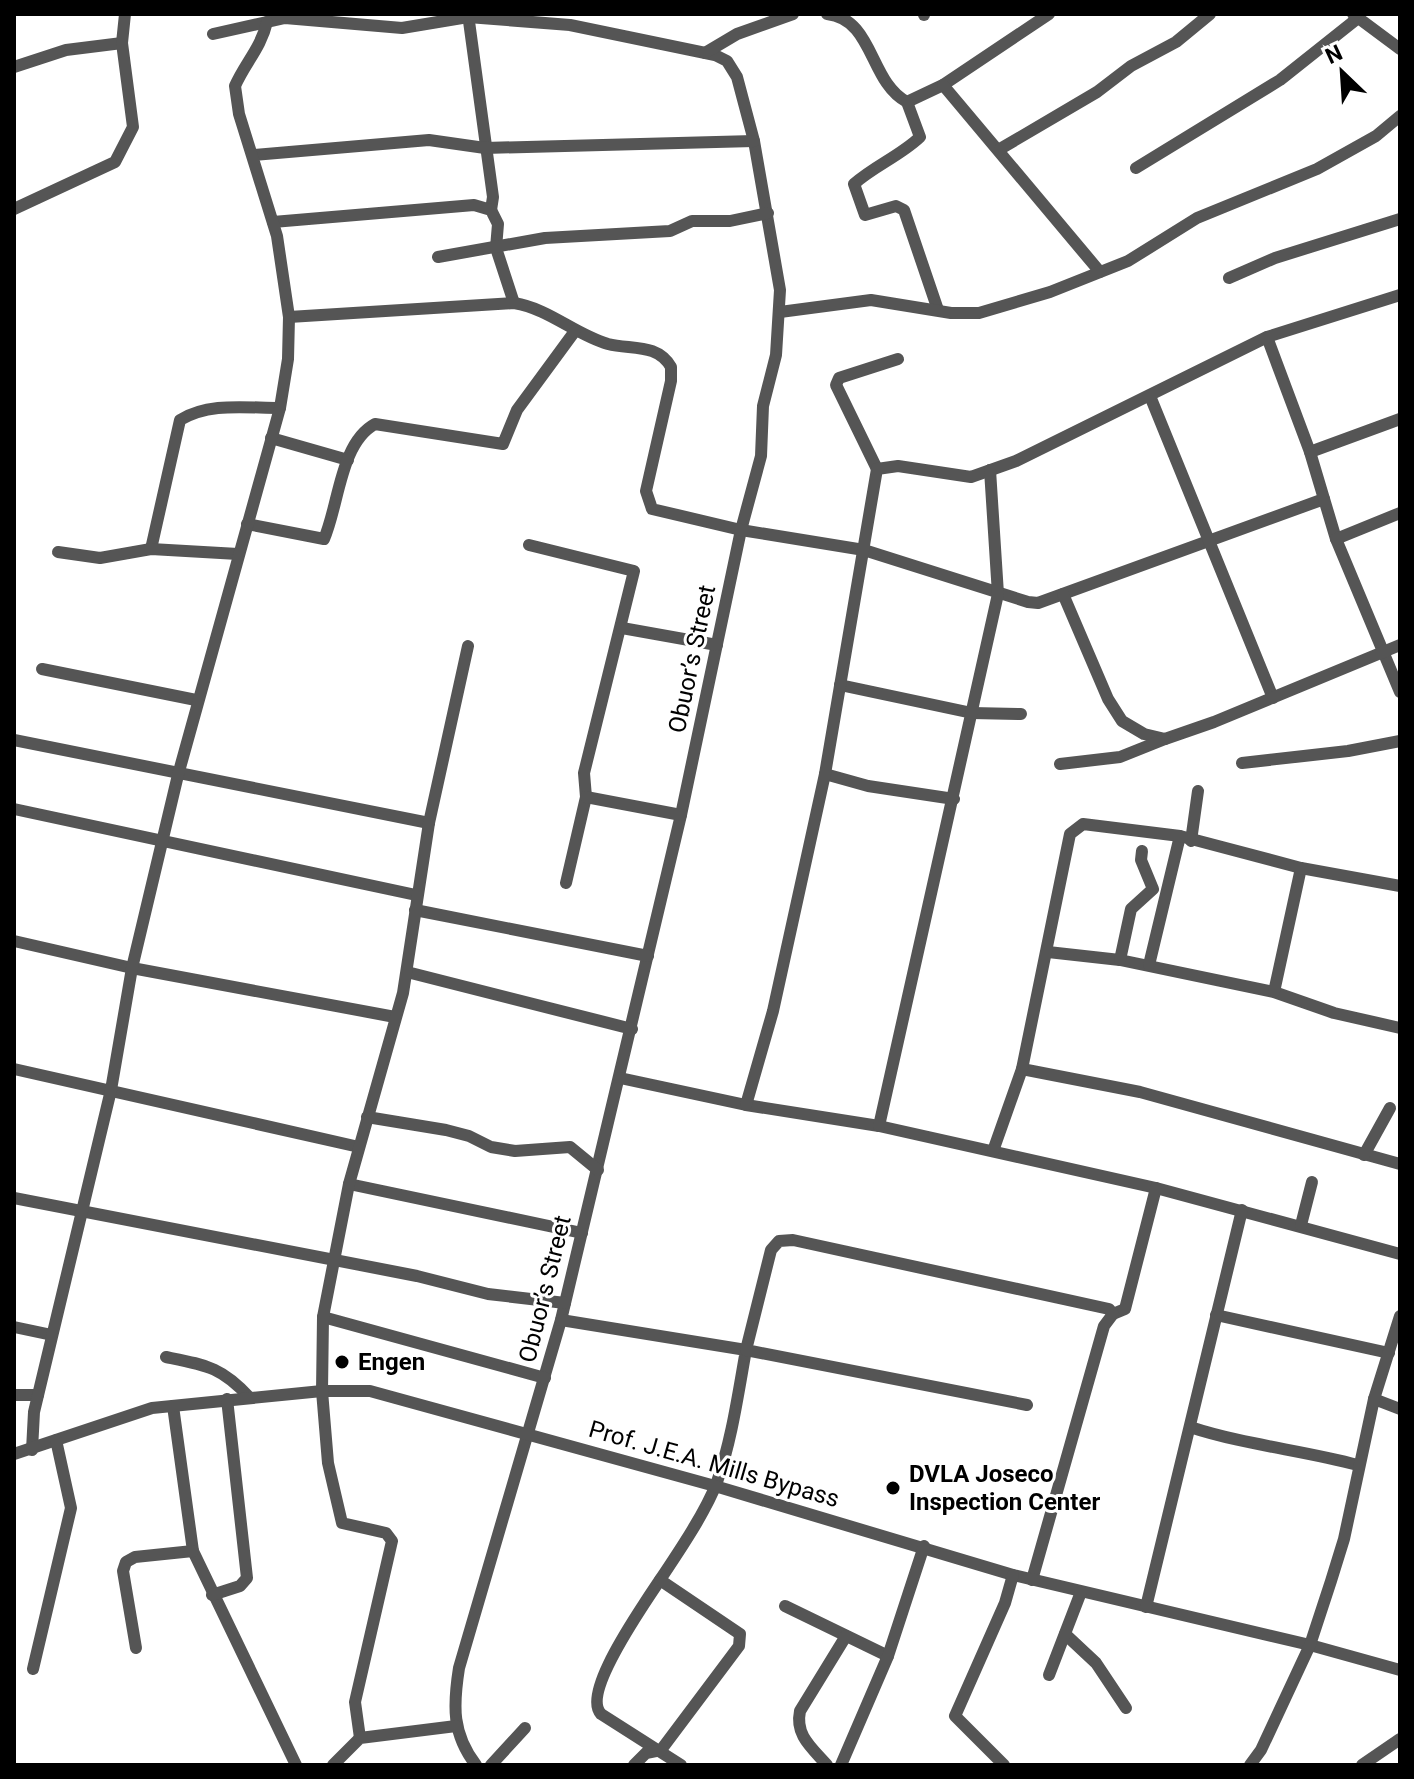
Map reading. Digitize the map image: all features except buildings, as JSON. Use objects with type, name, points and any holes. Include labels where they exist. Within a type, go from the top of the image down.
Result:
[{"type":"street","points":[[14,209],[115,162],[133,127],[122,43],[125,14]]},
{"type":"street","points":[[705,53],[737,34],[793,14]]},
{"type":"street","points":[[827,14],[855,20],[886,82],[907,102],[920,137],[854,184],[865,215],[896,206],[904,210],[938,310]]},
{"type":"street","points":[[907,102],[943,85],[1049,14]]},
{"type":"street","points":[[1000,149],[1097,92],[1131,66],[1176,42],[1210,14]]},
{"type":"street","points":[[468,16],[493,197],[491,210],[498,224],[496,248],[514,303]]},
{"type":"street","name":"Obuor’s Street","points":[[213,34],[285,18],[314,19],[347,26],[402,28],[468,16],[570,25],[705,53],[727,61],[733,67],[754,141],[768,213],[780,312],[776,355],[763,406],[761,456],[741,530],[632,1029],[561,1320],[459,1668],[453,1705],[456,1726],[464,1749],[476,1765]]},
{"type":"street","points":[[1136,168],[1280,80],[1356,16],[1400,49]]},
{"type":"street","points":[[32,1450],[38,1395],[111,1090],[132,968],[196,700],[280,408],[288,359],[289,317],[273,222],[239,114],[235,86],[246,70],[248,58],[261,46],[267,22]]},
{"type":"street","points":[[14,67],[66,50],[122,43]]},
{"type":"street","points":[[943,85],[1000,149],[1100,272]]},
{"type":"street","points":[[780,312],[871,300],[979,313],[1050,292],[1128,261],[1197,218],[1317,169],[1376,136],[1400,116]]},
{"type":"street","points":[[253,155],[429,140],[485,148],[754,141]]},
{"type":"street","points":[[273,222],[474,205],[491,210]]},
{"type":"street","points":[[438,257],[545,238],[670,231],[692,221],[730,221],[768,213]]},
{"type":"street","points":[[1229,278],[1275,258],[1400,219]]},
{"type":"street","points":[[877,469],[898,466],[971,477],[1150,396],[1267,337],[1400,295]]},
{"type":"street","points":[[289,317],[514,303],[549,314],[575,331],[610,345],[657,352],[671,367],[665,415],[646,491],[652,509],[741,530],[864,550],[998,594],[1038,603],[1324,499]]},
{"type":"street","points":[[247,524],[324,539],[348,460],[364,430],[375,424],[503,444],[517,410],[575,331]]},
{"type":"street","points":[[1267,337],[1310,452],[1336,539],[1400,692]]},
{"type":"street","points":[[746,1105],[773,1011],[825,774],[877,469],[836,385],[839,378],[851,372],[898,359]]},
{"type":"street","points":[[1150,396],[1273,698]]},
{"type":"street","points":[[151,549],[180,420],[194,411],[219,408],[280,408]]},
{"type":"street","points":[[1310,452],[1400,419]]},
{"type":"street","points":[[271,438],[348,460]]},
{"type":"street","points":[[879,1126],[998,594],[990,470]]},
{"type":"street","points":[[1336,539],[1400,513]]},
{"type":"street","points":[[529,545],[634,571],[584,773],[586,797],[566,883]]},
{"type":"street","points":[[58,552],[100,558],[151,549],[238,554]]},
{"type":"street","points":[[1063,594],[1108,699],[1122,721],[1144,734],[1165,739]]},
{"type":"street","points":[[622,628],[717,645]]},
{"type":"street","points":[[1060,764],[1120,757],[1400,645]]},
{"type":"street","points":[[360,1738],[355,1702],[392,1541],[386,1533],[342,1523],[328,1463],[322,1391],[323,1317],[349,1184],[407,972],[429,823],[468,646]]},
{"type":"street","points":[[42,669],[196,700]]},
{"type":"street","points":[[840,685],[972,713],[1021,714]]},
{"type":"street","points":[[14,740],[429,823]]},
{"type":"street","points":[[1242,763],[1348,751],[1400,741]]},
{"type":"street","points":[[1097,759],[1099,773]]},
{"type":"street","points":[[825,774],[868,786],[954,799]]},
{"type":"street","points":[[1149,965],[1198,791]]},
{"type":"street","points":[[586,797],[681,815]]},
{"type":"street","points":[[14,809],[416,895]]},
{"type":"street","points":[[993,1151],[1022,1069],[1070,834],[1083,824],[1185,838],[1301,868],[1400,886]]},
{"type":"street","points":[[1120,960],[1131,909],[1153,889],[1141,860],[1142,851]]},
{"type":"street","points":[[1274,992],[1301,868]]},
{"type":"street","points":[[415,910],[648,956]]},
{"type":"street","points":[[14,941],[132,968],[395,1017]]},
{"type":"street","points":[[1048,952],[1149,965],[1274,992],[1334,1013],[1400,1028]]},
{"type":"street","points":[[407,972],[632,1029]]},
{"type":"street","points":[[14,1069],[359,1147]]},
{"type":"street","points":[[1022,1069],[1140,1092],[1400,1164]]},
{"type":"street","points":[[620,1078],[746,1105],[879,1126],[993,1151],[1156,1188],[1400,1254]]},
{"type":"street","points":[[1364,1155],[1390,1108]]},
{"type":"street","points":[[367,1117],[458,1133],[491,1147],[515,1151],[570,1147],[598,1170]]},
{"type":"street","points":[[1301,1225],[1312,1182]]},
{"type":"street","points":[[349,1184],[582,1233]]},
{"type":"street","points":[[1032,1580],[1104,1326],[1113,1314],[1125,1309],[1156,1188]]},
{"type":"street","points":[[14,1198],[488,1294],[565,1303]]},
{"type":"street","points":[[1146,1607],[1242,1210]]},
{"type":"street","points":[[681,1765],[601,1714],[597,1705],[603,1677],[625,1635],[715,1486],[730,1440],[746,1350],[771,1250],[779,1241],[793,1240],[1109,1309],[1113,1314]]},
{"type":"street","points":[[1216,1315],[1389,1353]]},
{"type":"street","points":[[1250,1765],[1261,1750],[1310,1645],[1344,1539],[1374,1399],[1400,1316]]},
{"type":"street","points":[[323,1317],[545,1378]]},
{"type":"street","points":[[561,1320],[746,1350],[1027,1405]]},
{"type":"street","points":[[14,1327],[52,1335]]},
{"type":"street","points":[[166,1357],[213,1366],[231,1376],[250,1398]]},
{"type":"street","name":"Prof. J.E.A. Mills Bypass","points":[[14,1454],[32,1450],[123,1414],[227,1399],[322,1391],[370,1391],[715,1486],[1013,1575],[1310,1645],[1400,1670]]},
{"type":"street","points":[[14,1395],[38,1395]]},
{"type":"street","points":[[212,1595],[240,1586],[247,1578],[227,1399]]},
{"type":"street","points":[[1374,1399],[1400,1409]]},
{"type":"street","points":[[173,1406],[193,1551],[296,1765]]},
{"type":"street","points":[[1190,1427],[1235,1442],[1306,1451],[1358,1465]]},
{"type":"street","points":[[33,1669],[71,1508],[56,1440]]},
{"type":"street","points":[[841,1765],[888,1656],[924,1546]]},
{"type":"street","points":[[136,1648],[123,1571],[126,1562],[135,1557],[193,1551]]},
{"type":"street","points":[[1004,1765],[955,1716],[1005,1603],[1013,1575]]},
{"type":"street","points":[[634,1765],[646,1753],[661,1750],[739,1646],[740,1634],[660,1580]]},
{"type":"street","points":[[1049,1675],[1081,1592]]},
{"type":"street","points":[[785,1606],[888,1656]]},
{"type":"street","points":[[1065,1634],[1096,1663],[1126,1708]]},
{"type":"street","points":[[827,1765],[801,1736],[797,1723],[800,1711],[846,1636]]},
{"type":"street","points":[[333,1765],[360,1738],[456,1726]]},
{"type":"street","points":[[491,1765],[525,1728]]},
{"type":"street","points":[[1362,1765],[1400,1739]]},
{"type":"place","name":"Engen","points":[[342,1362]]},
{"type":"place","name":"DVLA Joseco Inspection Center","points":[[893,1488]]}]
